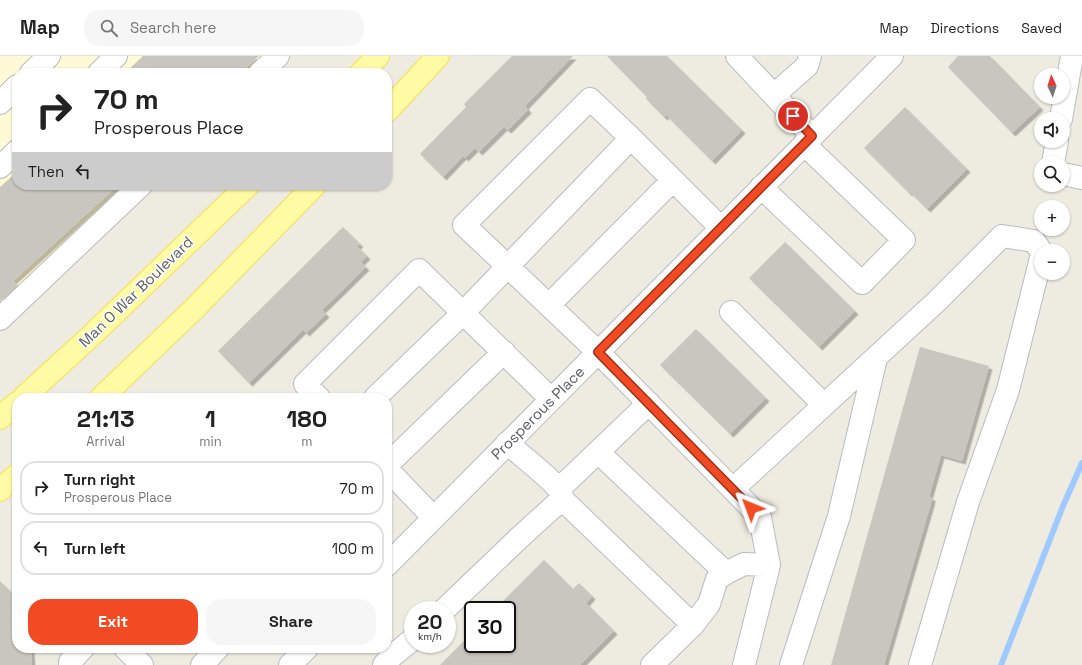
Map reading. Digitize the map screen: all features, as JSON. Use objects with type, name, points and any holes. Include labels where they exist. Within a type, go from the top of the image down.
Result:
[{"type":"main road","points":[[367,68],[378,56]]},
{"type":"main road","points":[[392,106],[438,56]]},
{"type":"main road","name":"Man O War Boulevard","points":[[28,393],[94,333],[243,190]]},
{"type":"main road","points":[[106,393],[194,309],[310,190]]},
{"type":"main road","points":[[0,418],[12,407]]},
{"type":"main road","points":[[0,490],[12,479]]},
{"type":"street","points":[[36,68],[49,56]]},
{"type":"street","points":[[104,68],[116,56]]},
{"type":"street","points":[[265,68],[278,56]]},
{"type":"street","points":[[737,56],[774,95],[808,140],[904,240],[862,283],[761,187]]},
{"type":"street","points":[[774,95],[807,66],[810,56]]},
{"type":"street","name":"Prosperous Place","points":[[392,560],[892,56]]},
{"type":"street","points":[[1062,112],[1067,60]]},
{"type":"street","points":[[0,102],[12,91]]},
{"type":"street","points":[[721,228],[590,99],[464,225],[598,352],[760,517],[769,565],[744,665]]},
{"type":"street","points":[[380,393],[463,313],[631,138]]},
{"type":"street","points":[[0,167],[12,156]]},
{"type":"street","points":[[1070,175],[1082,178]]},
{"type":"street","points":[[549,305],[673,180]]},
{"type":"street","points":[[0,319],[137,190]]},
{"type":"street","points":[[733,489],[936,302],[1002,236],[1034,241],[1036,244]]},
{"type":"street","points":[[314,393],[305,384],[419,270],[551,399]]},
{"type":"street","points":[[920,665],[968,502],[1008,390],[1036,280]]},
{"type":"street","points":[[731,312],[824,405]]},
{"type":"street","points":[[392,460],[504,352]]},
{"type":"street","points":[[791,665],[839,516],[876,358]]},
{"type":"street","points":[[453,601],[519,538],[598,452],[648,403]]},
{"type":"street","points":[[507,443],[693,625]]},
{"type":"street","points":[[598,452],[726,573]]},
{"type":"street","points":[[392,474],[434,517]]},
{"type":"street","points":[[652,665],[693,625],[709,604],[717,579],[744,564],[769,565]]},
{"type":"street","points":[[384,665],[404,647]]},
{"type":"street","points":[[70,665],[70,662],[78,653]]},
{"type":"street","points":[[202,665],[213,653]]},
{"type":"street","points":[[290,665],[302,653]]},
{"type":"shaded area","points":[[0,56],[274,56],[261,68],[12,68],[12,190],[132,190],[0,314]]},
{"type":"building","points":[[143,56],[259,56],[246,68],[130,68]]},
{"type":"building","points":[[512,56],[573,56],[525,106],[528,110],[508,130],[504,127],[479,152],[475,148],[465,158],[463,156],[443,177],[420,154],[466,107],[464,104]]},
{"type":"building","points":[[607,56],[667,56],[742,130],[712,161],[666,115],[664,117],[646,99],[647,97]]},
{"type":"building","points":[[958,56],[990,56],[1034,101],[1034,104],[1037,104],[1040,107],[1012,133],[948,67]]},
{"type":"building","points":[[905,107],[967,169],[927,209],[864,148]]},
{"type":"building","points":[[12,176],[12,190],[113,190],[13,281],[17,285],[0,302],[0,187]]},
{"type":"building","points":[[343,227],[360,244],[357,246],[367,256],[361,262],[366,267],[322,310],[326,314],[306,333],[303,330],[249,383],[218,351]]},
{"type":"building","points":[[785,242],[855,311],[819,347],[749,278]]},
{"type":"building","points":[[696,329],[766,398],[730,434],[660,365]]},
{"type":"building","points":[[920,347],[989,366],[962,461],[941,455],[929,497],[932,497],[931,503],[884,665],[831,665]]},
{"type":"building","points":[[544,560],[573,589],[579,583],[592,596],[586,603],[614,631],[580,665],[440,665],[452,653],[456,653],[456,649],[464,641],[464,653],[516,653],[516,601],[503,601]]},
{"type":"building","points":[[0,581],[12,593],[12,653],[31,653],[32,665],[0,665]]},
{"type":"waterway","points":[[1001,665],[1063,506],[1082,463]]},
{"type":"route","points":[[751,508],[598,352],[812,136],[793,116]]}]
